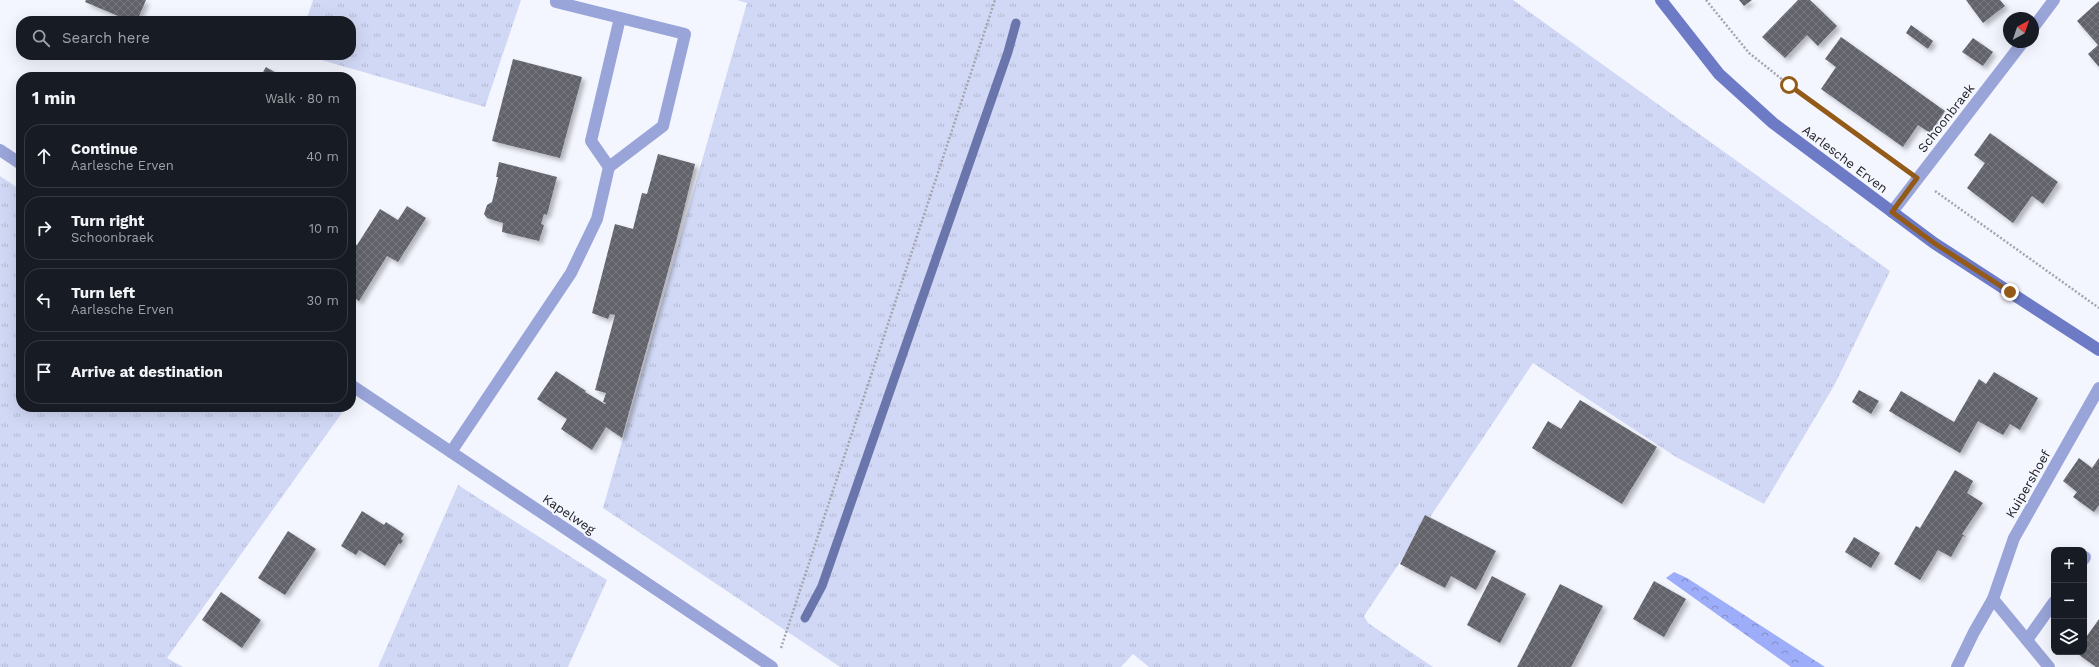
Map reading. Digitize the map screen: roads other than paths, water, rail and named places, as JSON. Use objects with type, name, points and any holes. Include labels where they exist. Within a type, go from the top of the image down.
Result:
[{"type":"street","points":[[451,452],[571,273],[597,219],[609,167],[663,126],[685,34],[556,2],[556,0]]},
{"type":"street","name":"Aarlesche Erven","points":[[1661,0],[1719,74],[1774,123],[1934,243],[2099,350]]},
{"type":"street","points":[[2039,20],[2054,0]]},
{"type":"street","points":[[609,167],[591,141],[620,18]]},
{"type":"street","name":"Schoonbraek","points":[[1892,212],[2018,48]]},
{"type":"street","points":[[0,150],[16,161]]},
{"type":"street","name":"Kapelweg","points":[[356,388],[772,667]]},
{"type":"street","name":"Kuipershoef","points":[[1957,667],[1974,632],[1993,599],[2014,538],[2099,388]]},
{"type":"street","points":[[1993,599],[2049,667]]},
{"type":"street","points":[[2027,640],[2051,606]]},
{"type":"waterway","points":[[805,618],[822,586],[1008,52],[1016,23]]}]
